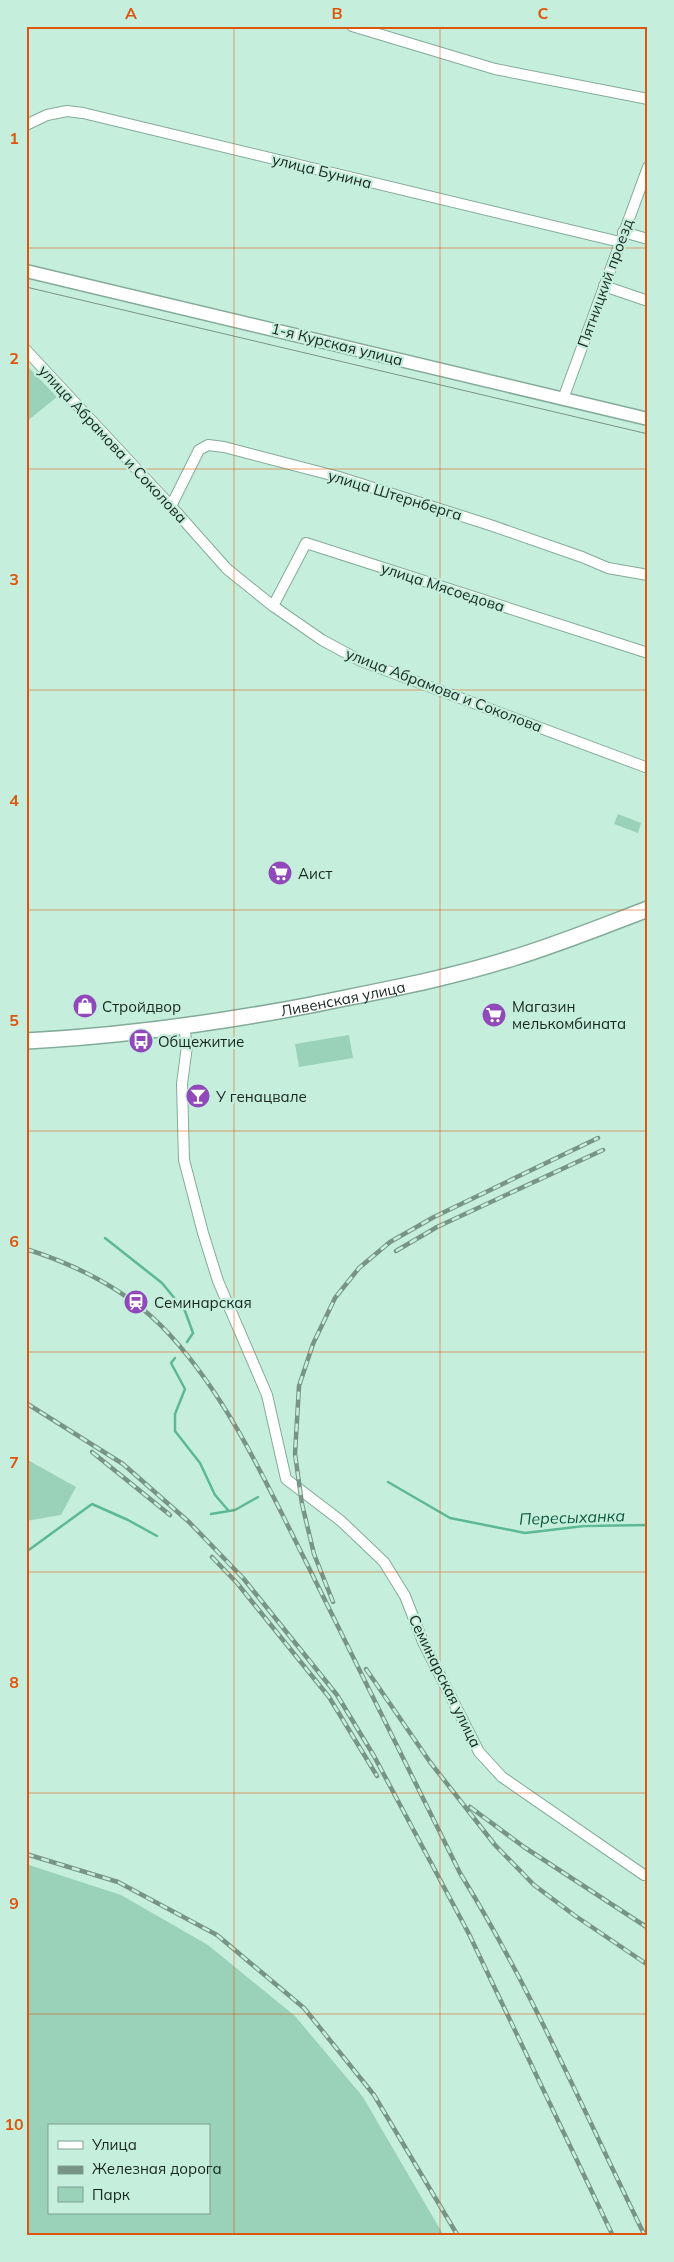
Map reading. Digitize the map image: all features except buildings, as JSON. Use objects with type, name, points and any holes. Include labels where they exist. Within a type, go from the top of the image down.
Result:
[{"type":"main road","name":"Ливенская улица","points":[[26,1041],[91,1037],[184,1026],[282,1011],[372,994],[511,959],[569,940],[648,909]]},
{"type":"street","points":[[352,26],[495,69],[648,99]]},
{"type":"street","name":"улица Бунина","points":[[26,125],[48,115],[66,111],[83,113],[621,237],[648,239]]},
{"type":"street","name":"Пятницкий проезд","points":[[563,399],[648,167]]},
{"type":"street","name":"1-я Курская улица","points":[[26,271],[648,419]]},
{"type":"street","points":[[604,286],[648,301]]},
{"type":"street","name":"улица Абрамова и Соколова","points":[[26,350],[172,506],[227,569],[273,606],[322,640],[361,661],[648,768]]},
{"type":"street","name":"улица Штернберга","points":[[172,506],[200,450],[208,445],[224,447],[339,477],[499,528],[608,568],[648,575]]},
{"type":"street","name":"улица Мясоедова","points":[[273,606],[306,542],[648,653]]},
{"type":"street","name":"Семинарская улица","points":[[184,1026],[187,1046],[182,1084],[184,1160],[202,1233],[218,1281],[267,1395],[286,1479],[340,1521],[384,1562],[405,1596],[424,1644],[479,1752],[491,1767],[502,1777],[644,1875]]},
{"type":"green space","points":[[26,365],[57,397],[26,422]]},
{"type":"green space","points":[[618,814],[641,823],[638,833],[614,824]]},
{"type":"green space","points":[[349,1035],[353,1058],[299,1067],[295,1044]]},
{"type":"green space","points":[[26,1459],[76,1487],[61,1515],[26,1521]]},
{"type":"green space","points":[[26,1864],[121,1895],[208,1945],[295,2016],[363,2097],[444,2236],[26,2236]]},
{"type":"waterway","points":[[105,1238],[162,1283],[185,1311],[193,1333],[187,1342]]},
{"type":"waterway","points":[[175,1358],[171,1363],[185,1389],[175,1414],[175,1431],[200,1463],[215,1495],[228,1510]]},
{"type":"waterway","name":"Пересыханка","points":[[388,1482],[450,1518],[525,1533],[584,1526],[648,1525]]},
{"type":"waterway","points":[[211,1514],[235,1510],[258,1497]]},
{"type":"waterway","name":"Пересыханка","points":[[26,1552],[92,1504],[128,1520],[157,1536]]},
{"type":"tram line","points":[[26,287],[648,434]]},
{"type":"railway","points":[[333,1602],[314,1554],[302,1504],[295,1454],[299,1386],[313,1344],[335,1298],[359,1268],[390,1242],[434,1217],[598,1138]]},
{"type":"railway","points":[[396,1251],[437,1227],[603,1150]]},
{"type":"railway","points":[[26,1249],[85,1272],[122,1293],[139,1306],[170,1335],[192,1361],[230,1417],[248,1447],[460,1873],[534,2006],[645,2236]]},
{"type":"railway","points":[[26,1403],[123,1464],[189,1522],[243,1578],[337,1695],[374,1756],[469,1934],[613,2236]]},
{"type":"railway","points":[[92,1452],[170,1515]]},
{"type":"railway","points":[[212,1557],[237,1583],[329,1697],[377,1776]]},
{"type":"railway","points":[[366,1669],[430,1762],[495,1845],[534,1885],[574,1915],[648,1965]]},
{"type":"railway","points":[[470,1807],[524,1847],[648,1928]]},
{"type":"railway","points":[[26,1854],[118,1882],[217,1935],[304,2008],[374,2095],[458,2236]]},
{"type":"place","name":"Аист","points":[[280,873]]},
{"type":"place","name":"Стройдвор","points":[[85,1006]]},
{"type":"place","name":"Магазин мелькомбината","points":[[494,1015]]},
{"type":"place","name":"Общежитие","points":[[141,1041]]},
{"type":"place","name":"У генацвале","points":[[198,1096]]},
{"type":"place","name":"Семинарская","points":[[136,1302]]}]
